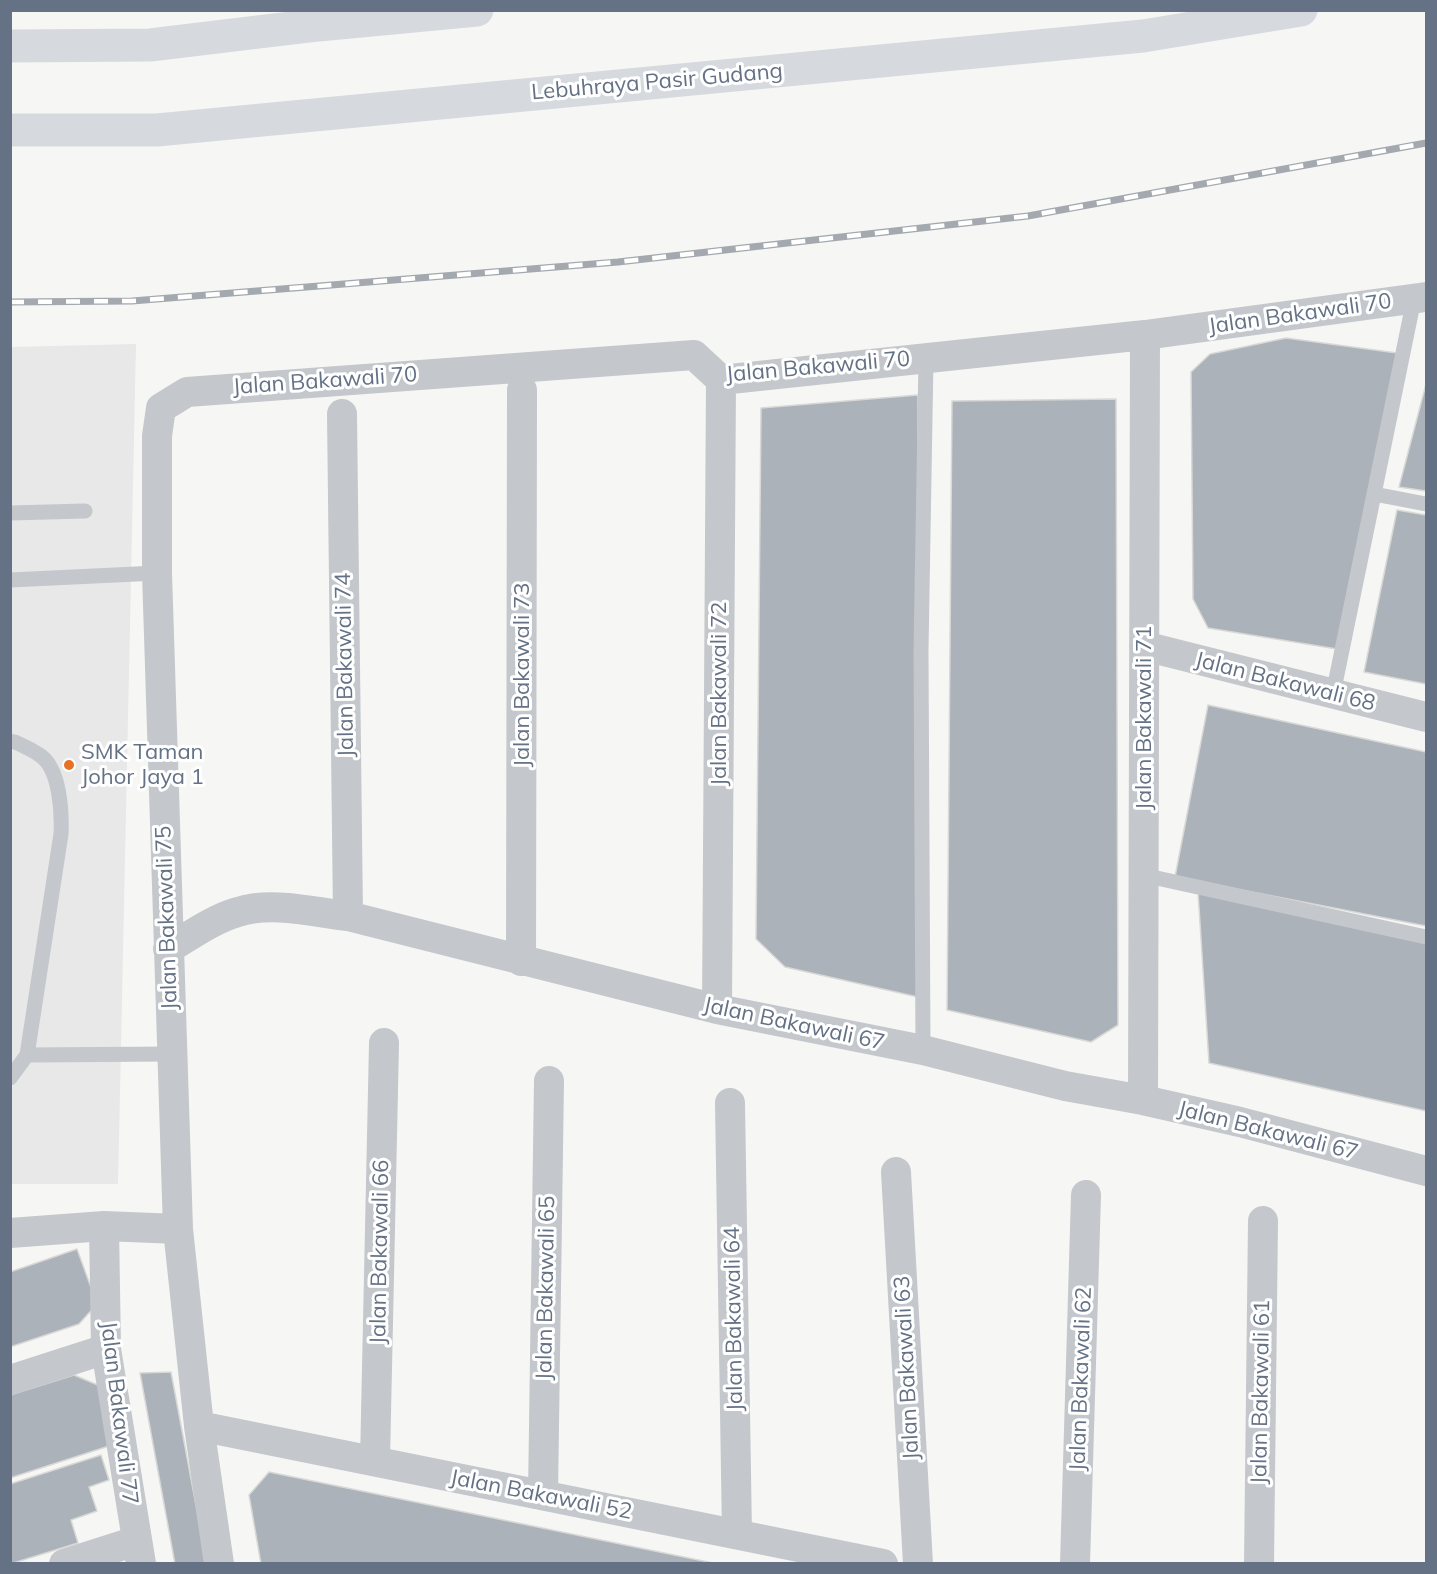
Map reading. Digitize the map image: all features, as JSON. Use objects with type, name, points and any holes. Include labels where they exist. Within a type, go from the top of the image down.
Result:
[{"type":"highway","points":[[10,46],[150,45],[308,26],[477,10]]},
{"type":"highway","name":"Lebuhraya Pasir Gudang","points":[[10,130],[157,130],[1143,36],[1301,10]]},
{"type":"street","name":"Jalan Bakawali 70","points":[[161,408],[187,392],[694,355],[721,380],[1145,335],[1420,298]]},
{"type":"street","name":"Jalan Bakawali 71","points":[[1143,1100],[1145,335]]},
{"type":"street","name":"Jalan Bakawali 72","points":[[717,1009],[721,380]]},
{"type":"street","name":"Jalan Bakawali 73","points":[[521,961],[522,390]]},
{"type":"street","name":"Jalan Bakawali 75","points":[[161,408],[158,436],[157,573],[177,1230],[199,1426],[219,1563]]},
{"type":"street","name":"Jalan Bakawali 74","points":[[342,414],[348,916]]},
{"type":"street","name":"Jalan Bakawali 68","points":[[1144,646],[1426,717]]},
{"type":"street","name":"Jalan Bakawali 67","points":[[168,949],[216,921],[237,912],[258,908],[348,916],[717,1009],[922,1050],[1065,1086],[1143,1100],[1240,1122],[1426,1171]]},
{"type":"street","name":"Jalan Bakawali 66","points":[[375,1461],[384,1042]]},
{"type":"street","name":"Jalan Bakawali 65","points":[[543,1495],[549,1081]]},
{"type":"street","name":"Jalan Bakawali 64","points":[[730,1103],[737,1534]]},
{"type":"street","name":"Jalan Bakawali 63","points":[[896,1172],[918,1563]]},
{"type":"street","name":"Jalan Bakawali 62","points":[[1075,1563],[1086,1195]]},
{"type":"street","name":"Jalan Bakawali 61","points":[[1259,1563],[1263,1221]]},
{"type":"street","points":[[10,1233],[104,1226],[177,1230]]},
{"type":"street","name":"Jalan Bakawali 77","points":[[104,1226],[106,1349],[138,1552]]},
{"type":"street","points":[[10,1380],[106,1349]]},
{"type":"street","name":"Jalan Bakawali 52","points":[[199,1426],[737,1534],[782,1549],[883,1563]]},
{"type":"street","points":[[64,1563],[138,1552]]},
{"type":"lane","points":[[1333,694],[1374,494],[1420,298]]},
{"type":"lane","points":[[922,1050],[921,650],[926,359]]},
{"type":"lane","points":[[1374,494],[1426,504]]},
{"type":"lane","points":[[10,513],[85,511]]},
{"type":"lane","points":[[10,580],[157,573]]},
{"type":"lane","points":[[10,741],[43,757],[57,782],[62,813],[61,834],[27,1055],[10,1078]]},
{"type":"lane","points":[[1143,875],[1426,937]]},
{"type":"lane","points":[[27,1055],[172,1054]]},
{"type":"shaded area","name":"SMK Taman Johor Jaya 1","points":[[136,344],[118,1184],[11,1184],[10,347]]},
{"type":"building","points":[[1286,338],[1397,353],[1337,649],[1208,628],[1193,599],[1191,372],[1210,354]]},
{"type":"building","points":[[1426,384],[1426,491],[1399,487]]},
{"type":"building","points":[[918,395],[918,997],[785,967],[756,939],[761,408]]},
{"type":"building","points":[[1116,399],[1118,1025],[1091,1042],[947,1010],[952,401]]},
{"type":"building","points":[[1397,510],[1426,515],[1426,684],[1364,672]]},
{"type":"building","points":[[1208,705],[1426,752],[1426,926],[1175,877]]},
{"type":"building","points":[[1198,892],[1426,942],[1426,1111],[1209,1063]]},
{"type":"building","points":[[77,1249],[97,1304],[79,1324],[10,1347],[10,1272]]},
{"type":"building","points":[[171,1372],[207,1564],[175,1564],[140,1373]]},
{"type":"building","points":[[74,1375],[100,1386],[109,1446],[10,1478],[10,1395]]},
{"type":"building","points":[[101,1455],[109,1480],[89,1487],[97,1511],[71,1520],[78,1543],[10,1564],[10,1484]]},
{"type":"building","points":[[269,1472],[718,1564],[261,1564],[249,1495]]},
{"type":"railway","points":[[10,302],[132,301],[618,262],[1028,216],[1426,143]]},
{"type":"place","name":"SMK Taman Johor Jaya 1","points":[[69,765]]}]
